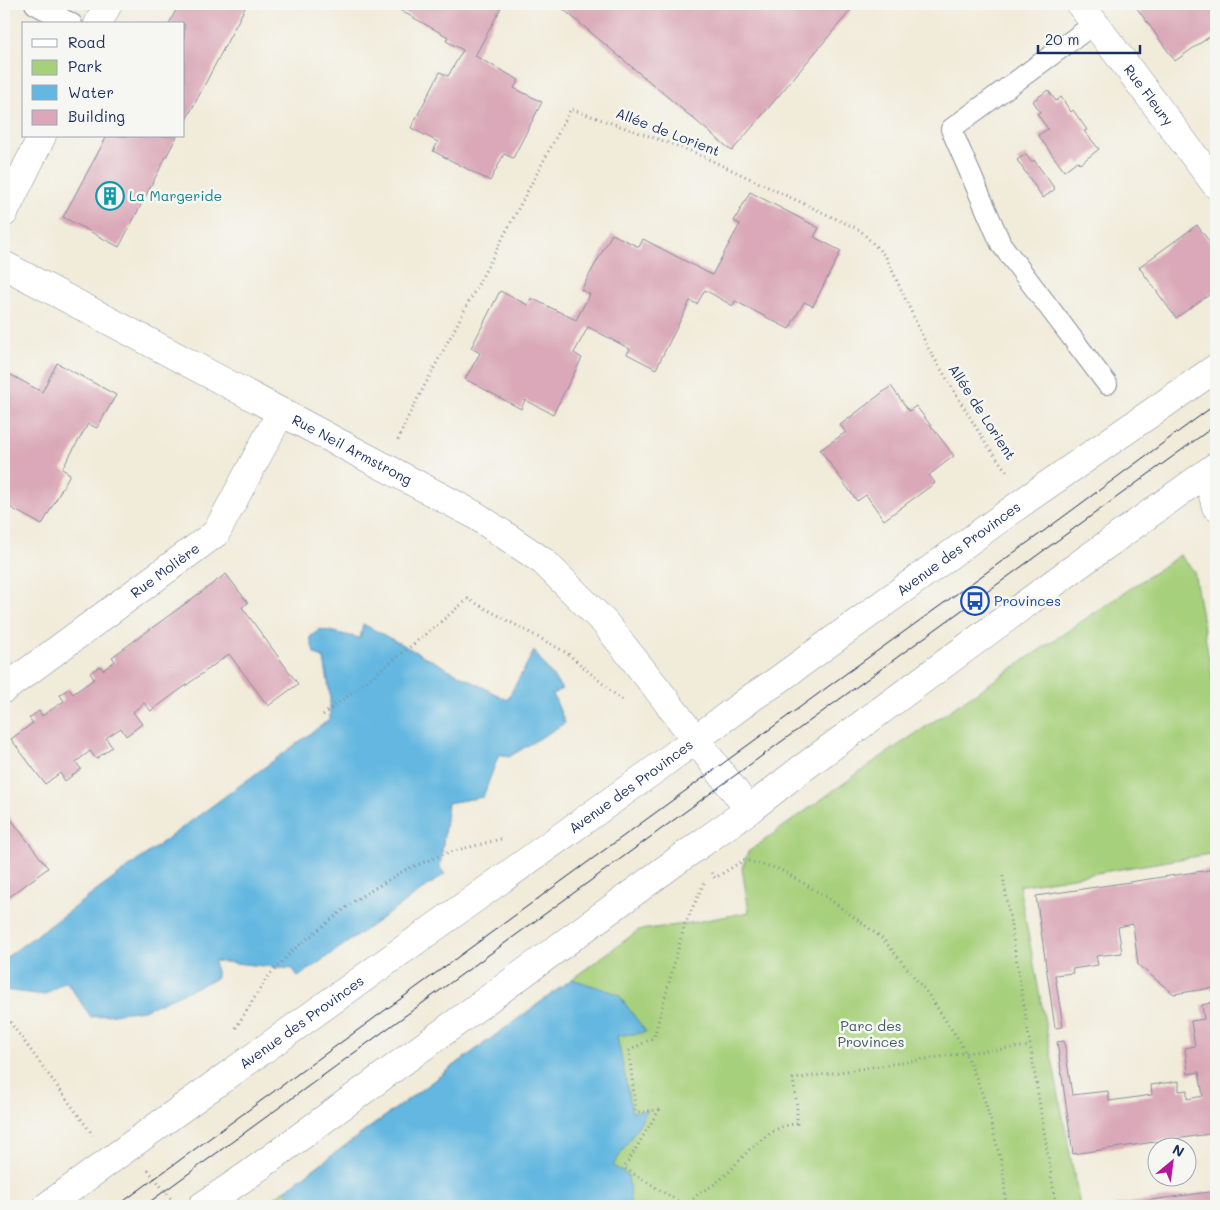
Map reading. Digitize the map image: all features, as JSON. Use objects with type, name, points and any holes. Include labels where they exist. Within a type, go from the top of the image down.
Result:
[{"type":"street","points":[[99,22],[108,4]]},
{"type":"street","name":"Rue Fleury","points":[[1087,14],[1216,185]]},
{"type":"street","points":[[4,213],[41,138]]},
{"type":"street","name":"Rue Neil Armstrong","points":[[4,265],[475,515],[544,562],[605,623],[749,810]]},
{"type":"street","name":"Avenue des Provinces","points":[[47,1206],[654,771],[749,699],[782,678],[1027,499],[1216,368]]},
{"type":"street","name":"Rue Molière","points":[[4,688],[216,533],[281,412]]},
{"type":"street","points":[[202,1206],[256,1169],[749,810],[796,773],[1211,469],[1216,507]]},
{"type":"lane","points":[[34,4],[68,22]]},
{"type":"lane","points":[[1087,14],[951,129],[1001,244],[1107,384]]},
{"type":"path","name":"Allée de Lorient","points":[[385,468],[408,417],[571,109],[689,150],[860,230],[886,257],[927,346],[986,444],[1027,499]]},
{"type":"path","points":[[323,715],[468,599],[567,653],[630,707]]},
{"type":"path","points":[[693,850],[715,878],[744,860],[785,872],[833,902],[883,939],[928,994],[960,1042],[986,1104],[1003,1169],[1006,1206]]},
{"type":"path","points":[[266,980],[293,950],[357,900],[405,870],[446,854]]},
{"type":"path","points":[[709,872],[685,924],[654,1037],[630,1051],[636,1112],[659,1110],[624,1168],[686,1206],[728,1173],[750,1148],[770,1133],[781,1127],[797,1123],[797,1106],[793,1079],[965,1053],[1030,1046]]},
{"type":"path","points":[[1003,876],[1056,1206]]},
{"type":"path","points":[[4,1014],[95,1138]]},
{"type":"path","points":[[150,1172],[170,1198]]},
{"type":"green space","name":"Parc des Provinces","points":[[1180,555],[1194,571],[1216,700],[1216,853],[1019,886],[1080,1206],[263,1206],[639,930],[685,924],[749,912],[742,868],[748,852],[875,761]]},
{"type":"water","points":[[363,624],[507,700],[534,651],[562,689],[553,694],[565,723],[509,757],[499,754],[483,797],[448,803],[440,868],[445,874],[298,977],[293,969],[214,961],[217,978],[144,1010],[91,1017],[66,981],[44,995],[4,990],[4,959],[330,719],[330,694],[324,659],[314,653],[310,637],[320,629],[360,638]]},
{"type":"water","points":[[572,979],[618,994],[646,1032],[617,1036],[632,1112],[648,1110],[613,1166],[628,1175],[631,1206],[296,1206],[285,1190]]},
{"type":"building","points":[[179,4],[247,4],[185,122],[185,22],[170,22]]},
{"type":"building","points":[[396,4],[503,4],[475,56],[519,80],[514,88],[542,102],[513,158],[504,154],[490,181],[433,151],[438,142],[411,128],[440,72],[448,76],[463,50],[446,41],[448,37],[394,7]]},
{"type":"building","points":[[557,4],[856,4],[732,151]]},
{"type":"building","points":[[1134,4],[1216,4],[1216,32],[1175,61]]},
{"type":"building","points":[[1048,90],[1056,101],[1061,97],[1071,112],[1073,110],[1087,130],[1084,131],[1099,149],[1080,164],[1077,161],[1064,171],[1038,135],[1048,129],[1037,114],[1040,112],[1033,101]]},
{"type":"building","name":"La Margeride","points":[[106,138],[176,138],[119,247],[63,217]]},
{"type":"building","points":[[1026,154],[1031,162],[1034,160],[1055,189],[1043,198],[1017,160]]},
{"type":"building","points":[[750,192],[819,228],[814,237],[841,251],[813,306],[804,302],[789,329],[735,301],[733,306],[705,290],[697,304],[690,301],[656,369],[627,354],[630,349],[588,327],[574,353],[582,358],[553,414],[525,400],[521,409],[465,379],[480,353],[471,348],[500,291],[528,305],[531,298],[576,320],[590,294],[581,290],[612,234],[639,247],[643,239],[712,275],[740,224],[734,221]]},
{"type":"building","points":[[1197,225],[1211,244],[1216,240],[1216,290],[1176,318],[1139,267]]},
{"type":"building","points":[[57,363],[116,395],[97,428],[88,424],[62,469],[70,474],[42,525],[4,504],[4,371],[42,392]]},
{"type":"building","points":[[891,386],[909,411],[916,406],[954,456],[929,475],[935,483],[884,520],[866,495],[857,501],[820,450],[846,432],[840,425]]},
{"type":"building","points":[[226,574],[248,603],[242,607],[298,684],[268,706],[229,654],[151,711],[144,703],[133,712],[142,724],[126,736],[121,728],[106,738],[112,747],[96,759],[90,751],[76,762],[81,769],[65,781],[60,773],[45,784],[11,739],[33,723],[29,718],[39,711],[42,716],[64,701],[60,695],[69,688],[73,694],[94,679],[90,673],[100,666],[103,670],[115,661],[112,657]]},
{"type":"building","points":[[4,810],[48,868],[4,901]]},
{"type":"building","points":[[1216,869],[1216,991],[1213,991],[1212,988],[1174,994],[1138,965],[1133,924],[1118,927],[1122,953],[1096,956],[1098,965],[1072,969],[1073,973],[1055,975],[1063,1027],[1055,1028],[1036,896]]},
{"type":"building","points":[[1214,998],[1216,998],[1216,1133],[1182,1138],[1148,1138],[1148,1143],[1073,1154],[1057,1042],[1064,1041],[1072,1095],[1108,1091],[1109,1101],[1152,1095],[1151,1085],[1179,1081],[1179,1091],[1187,1090],[1187,1099],[1203,1096],[1199,1072],[1188,1074],[1185,1048],[1195,1046],[1191,1021],[1204,1019],[1202,1005],[1214,1002]]},
{"type":"building","points":[[1216,1191],[1216,1206],[1115,1206],[1115,1205]]},
{"type":"tram line","points":[[117,1206],[1216,404]]},
{"type":"tram line","points":[[144,1206],[1216,425]]},
{"type":"place","name":"La Margeride","points":[[110,196]]},
{"type":"place","name":"Provinces","points":[[975,601]]}]
